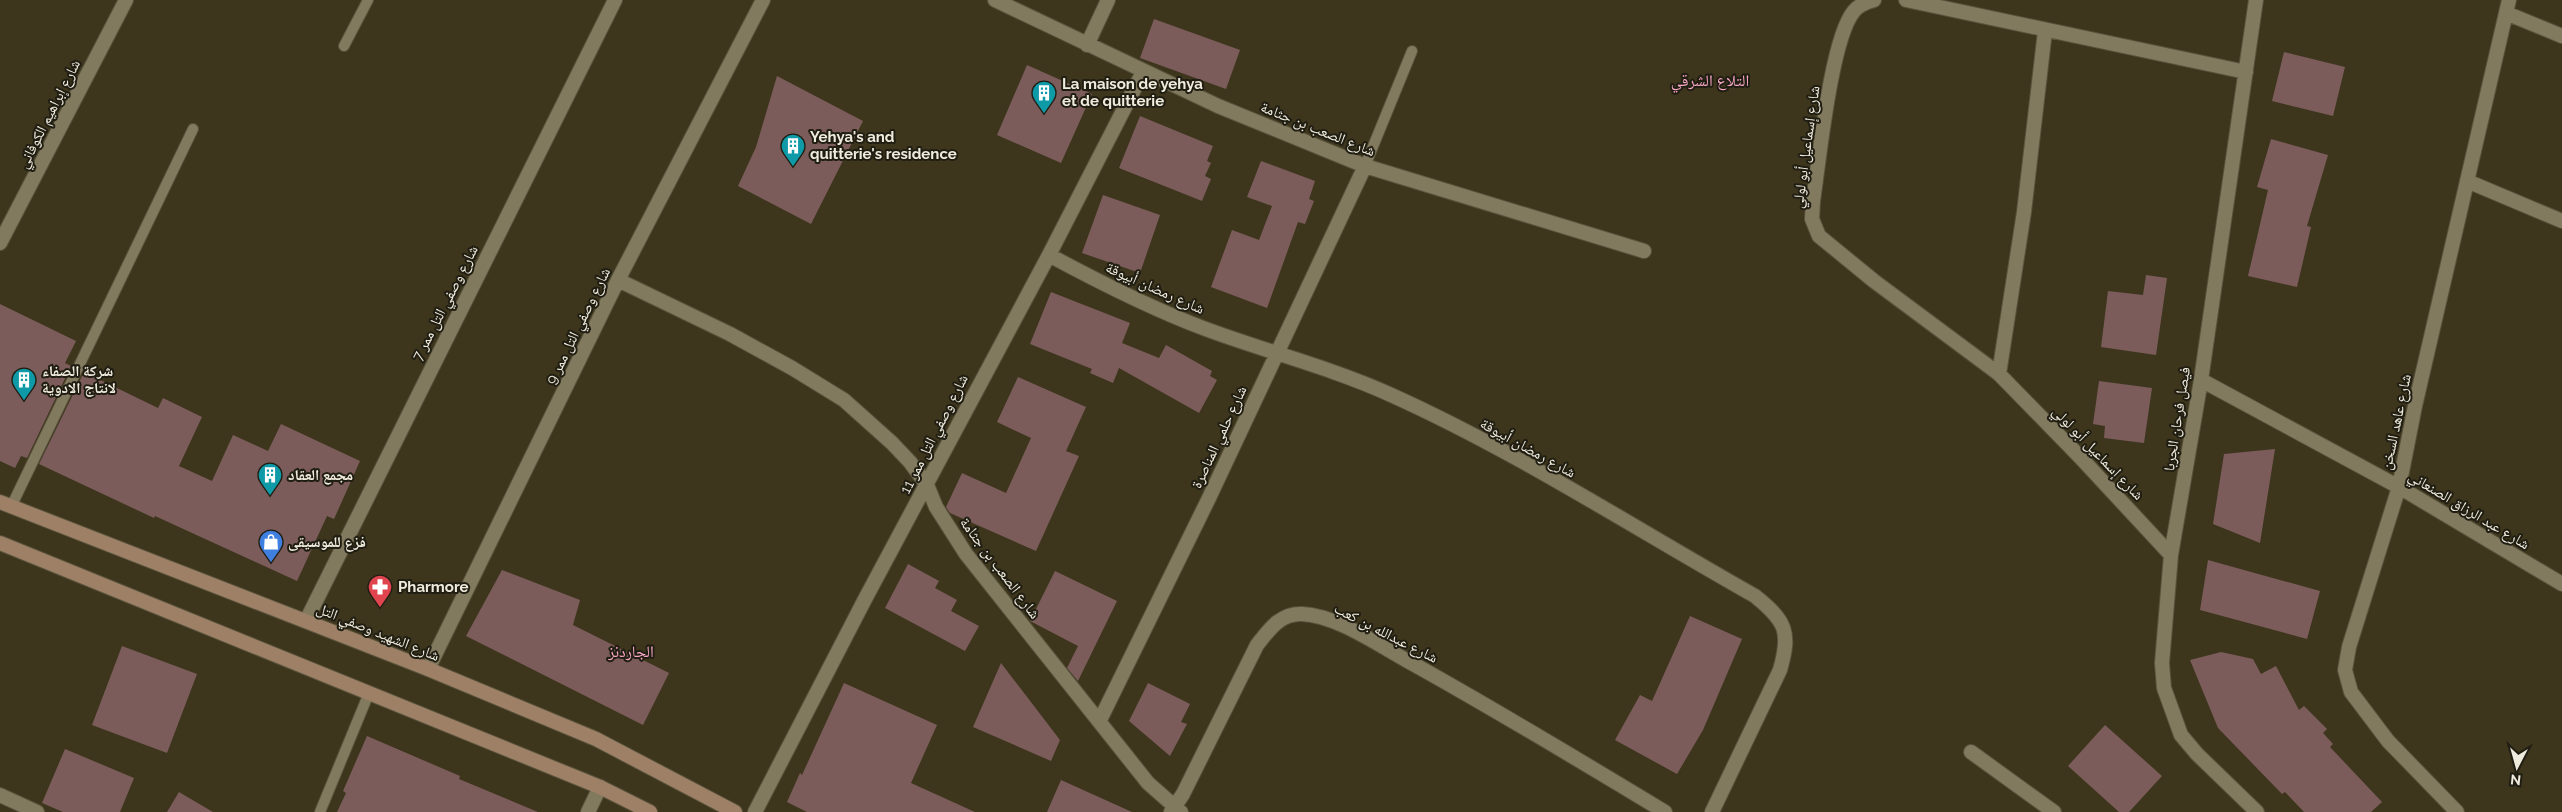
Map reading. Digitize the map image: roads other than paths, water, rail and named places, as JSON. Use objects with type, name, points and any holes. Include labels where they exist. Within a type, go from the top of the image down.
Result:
[{"type":"main road","name":"شارع الشهيد وصفي التل","points":[[6,504],[428,669],[596,739],[736,812]]},
{"type":"main road","points":[[0,543],[600,787],[650,812]]},
{"type":"street","name":"شارع إبراهيم الكوفاني","points":[[0,243],[126,0]]},
{"type":"street","name":"شارع وصفي التل ممر 7","points":[[306,621],[615,0]]},
{"type":"street","name":"شارع وصفي التل ممر 9","points":[[428,669],[618,280],[763,0]]},
{"type":"street","name":"شارع الصعب بن جثامة","points":[[995,0],[1218,106],[1365,166],[1644,251]]},
{"type":"street","points":[[1087,45],[1108,0]]},
{"type":"street","name":"شارع إسماعيل أبو لولي","points":[[1874,0],[1854,11],[1844,28],[1837,53],[1826,109],[1812,219],[1819,236],[1841,256],[1999,374],[2080,457],[2171,556]]},
{"type":"street","points":[[1906,0],[2246,72]]},
{"type":"street","name":"فيصل فرحان الجربا","points":[[2256,0],[2200,380],[2171,556],[2162,664],[2164,688],[2171,713],[2180,734],[2197,754],[2257,812]]},
{"type":"street","points":[[2508,7],[2562,36]]},
{"type":"street","name":"شارع عاهد السخن","points":[[2458,812],[2384,735],[2351,692],[2346,670],[2349,647],[2399,487],[2415,406],[2508,7]]},
{"type":"street","points":[[1999,374],[2024,212],[2045,30]]},
{"type":"street","name":"شارع وصفي التل ممر 11","points":[[755,812],[955,428],[1050,255],[1143,72]]},
{"type":"street","name":"شارع حلمي المناصرة","points":[[1100,720],[1209,498],[1275,353],[1365,166]]},
{"type":"street","points":[[2467,181],[2562,221]]},
{"type":"street","name":"شارع رمضان أبيوقة","points":[[1050,255],[1099,282],[1201,327],[1387,393],[1424,411],[1520,462],[1755,596],[1775,612],[1784,629],[1786,648],[1780,670],[1712,812]]},
{"type":"street","name":"شارع الصعب بن جثامة","points":[[618,280],[730,334],[792,368],[844,400],[898,450],[927,485],[936,507],[966,554],[1100,720],[1148,783],[1176,811]]},
{"type":"street","name":"شارع عبد الرزاق الصنعاني","points":[[2200,380],[2399,487],[2562,584]]},
{"type":"street","name":"شارع عبدالله بن كعب","points":[[1176,811],[1258,645],[1272,626],[1282,619],[1299,614],[1313,615],[1363,636],[1464,692],[1665,812]]},
{"type":"street","points":[[1971,752],[2054,812]]},
{"type":"street","points":[[588,812],[600,787]]},
{"type":"street","points":[[0,795],[37,812]]},
{"type":"lane","points":[[344,46],[368,0]]},
{"type":"lane","points":[[1365,166],[1412,51]]},
{"type":"lane","points":[[6,504],[193,129]]},
{"type":"lane","points":[[320,812],[369,693]]},
{"type":"place","name":"La maison de yehya et de quitterie","points":[[1044,114]]},
{"type":"place","name":"Yehya's and quitterie's residence","points":[[793,167]]},
{"type":"place","name":"شركة الصفاء لانتاج الادوية","points":[[24,401]]},
{"type":"place","name":"مجمع العقاد","points":[[270,496]]},
{"type":"place","name":"فزع للموسيقى","points":[[271,563]]},
{"type":"place","name":"Pharmore","points":[[380,608]]},
{"type":"district","name":"التلاع الشرقي","points":[[1710,80]]},
{"type":"district","name":"الجاردنز","points":[[631,651]]}]
